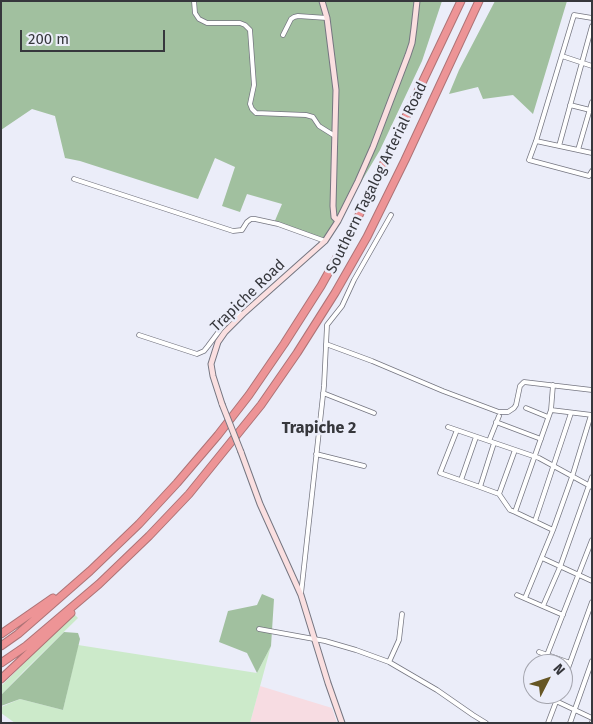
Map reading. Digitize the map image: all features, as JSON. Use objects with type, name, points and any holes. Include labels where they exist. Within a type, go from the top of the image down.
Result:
[{"type":"highway","name":"Southern Tagalog Arterial Road","points":[[1,646],[18,634],[90,571],[139,524],[218,435],[249,395],[321,286],[351,232],[462,1]]},
{"type":"highway","name":"Southern Tagalog Arterial Road","points":[[1,664],[26,646],[99,584],[149,536],[189,494],[262,405],[335,292],[366,237],[479,1]]},
{"type":"highway","points":[[1,634],[90,571]]},
{"type":"highway","points":[[1,679],[99,584]]},
{"type":"street","points":[[194,1],[195,13],[199,19],[207,23],[240,23],[250,30],[254,85],[250,104],[252,109],[256,112],[313,117],[319,126],[335,136]]},
{"type":"street","points":[[322,1],[327,18],[336,90],[333,206],[334,217],[338,221]]},
{"type":"street","name":"Trapiche Road","points":[[342,723],[301,595],[260,504],[222,404],[211,364],[218,342],[225,332],[325,241],[338,221],[373,147],[408,55],[413,36],[417,1]]},
{"type":"street","points":[[592,18],[574,14],[529,160],[590,176],[592,171]]},
{"type":"street","points":[[283,35],[291,19],[294,17],[327,18]]},
{"type":"street","points":[[559,146],[592,26]]},
{"type":"street","points":[[562,56],[592,66]]},
{"type":"street","points":[[578,150],[591,111],[592,102]]},
{"type":"street","points":[[570,105],[591,111]]},
{"type":"street","points":[[536,141],[592,153]]},
{"type":"street","points":[[74,179],[233,231],[242,230],[247,222],[255,218],[325,241]]},
{"type":"street","points":[[301,595],[323,393],[327,325],[342,306],[354,280],[391,215]]},
{"type":"street","points":[[139,335],[197,354],[204,351],[223,326],[232,318],[243,314]]},
{"type":"street","points":[[326,344],[372,361],[443,392],[499,412],[508,412],[514,408],[520,386],[524,382],[592,390]]},
{"type":"street","points":[[515,512],[551,410],[553,385]]},
{"type":"street","points":[[323,393],[374,413]]},
{"type":"street","points":[[526,408],[548,417]]},
{"type":"street","points":[[524,598],[553,530],[591,415],[551,410]]},
{"type":"street","points":[[535,522],[571,413]]},
{"type":"street","points":[[480,487],[499,416]]},
{"type":"street","points":[[496,422],[541,438]]},
{"type":"street","points":[[448,427],[534,457],[554,466],[590,487]]},
{"type":"street","points":[[457,430],[440,473],[499,494],[510,510],[553,530]]},
{"type":"street","points":[[461,480],[476,437]]},
{"type":"street","points":[[499,494],[515,450]]},
{"type":"street","points":[[316,454],[364,466]]},
{"type":"street","points":[[543,606],[560,566],[590,487],[592,477]]},
{"type":"street","points":[[547,654],[592,540]]},
{"type":"street","points":[[542,558],[592,581]]},
{"type":"street","points":[[517,595],[563,615]]},
{"type":"street","points":[[573,655],[592,602]]},
{"type":"street","points":[[389,662],[399,640],[402,614]]},
{"type":"street","points":[[260,629],[314,639],[356,650],[389,662],[438,690],[486,723]]},
{"type":"street","points":[[539,652],[544,654]]},
{"type":"street","points":[[570,723],[592,661]]},
{"type":"street","points":[[548,723],[555,704]]},
{"type":"street","points":[[563,704],[592,718]]},
{"type":"shaded area","points":[[260,686],[332,708],[337,723],[250,723]]},
{"type":"green space","points":[[1,1],[442,1],[422,61],[380,150],[325,241],[274,223],[282,204],[247,194],[240,212],[222,206],[235,167],[215,158],[198,199],[80,161],[65,158],[55,116],[32,109],[1,130]]},
{"type":"green space","points":[[495,1],[567,1],[533,114],[513,95],[483,99],[478,87],[449,94],[459,70]]},
{"type":"green space","points":[[262,594],[274,599],[271,646],[257,673],[247,653],[219,642],[228,611],[257,605]]},
{"type":"green space","points":[[74,614],[78,618],[1,695],[1,686]]},
{"type":"green space","points":[[64,632],[78,633],[80,639],[63,710],[20,699],[1,706],[1,695]]},
{"type":"green space","points":[[78,645],[257,673],[271,646],[250,723],[15,723],[1,713],[1,707],[20,699],[63,710]]},
{"type":"district","name":"Trapiche 2","points":[[319,429]]}]
